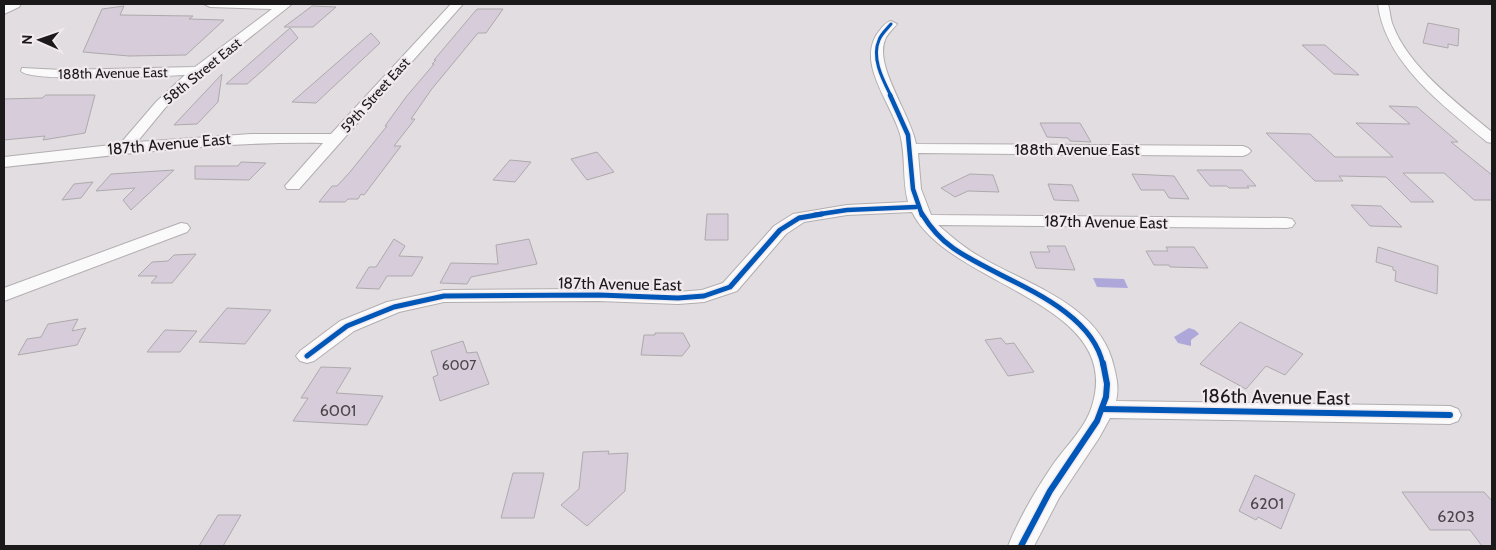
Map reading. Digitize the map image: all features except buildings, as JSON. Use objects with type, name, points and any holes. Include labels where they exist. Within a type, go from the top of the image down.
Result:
[{"type":"street","points":[[4,10],[13,4]]},
{"type":"street","points":[[210,4],[284,5]]},
{"type":"street","name":"59th Street East","points":[[293,186],[457,4]]},
{"type":"street","points":[[1383,4],[1385,15],[1394,36],[1409,60],[1450,104],[1492,139]]},
{"type":"street","name":"58th Street East","points":[[126,146],[160,104],[200,70],[284,5]]},
{"type":"street","points":[[891,24],[879,40],[878,58],[881,74],[903,121],[911,148],[910,180],[921,213],[941,239],[952,248],[1072,316],[1092,338],[1104,367],[1107,384],[1102,408],[1084,444],[1061,473],[1021,546]]},
{"type":"street","name":"188th Avenue East","points":[[27,71],[62,74],[200,70]]},
{"type":"street","name":"187th Avenue East","points":[[4,162],[126,146],[230,138],[334,139]]},
{"type":"street","name":"188th Avenue East","points":[[911,148],[1243,151]]},
{"type":"street","name":"187th Avenue East","points":[[307,356],[348,326],[394,306],[444,296],[599,295],[678,298],[704,296],[730,287],[780,230],[799,218],[847,210],[1286,224]]},
{"type":"street","points":[[4,295],[181,228]]},
{"type":"street","name":"186th Avenue East","points":[[1102,408],[1450,415]]},
{"type":"shaded area","points":[[1093,278],[1124,279],[1128,288],[1097,287]]},
{"type":"shaded area","points":[[1189,328],[1199,334],[1191,340],[1191,346],[1178,343],[1174,337]]},
{"type":"cycle path","points":[[891,24],[879,39],[877,58],[879,69],[908,135],[913,189],[922,215],[931,228],[952,247],[1063,310],[1086,330],[1101,354],[1107,384],[1106,397],[1102,409],[1091,432],[1050,491],[1021,546]]},
{"type":"cycle path","points":[[307,356],[347,326],[394,307],[444,296],[599,295],[678,298],[704,296],[730,287],[780,230],[799,218],[847,210],[916,207]]},
{"type":"cycle path","points":[[1102,409],[1450,415]]}]
